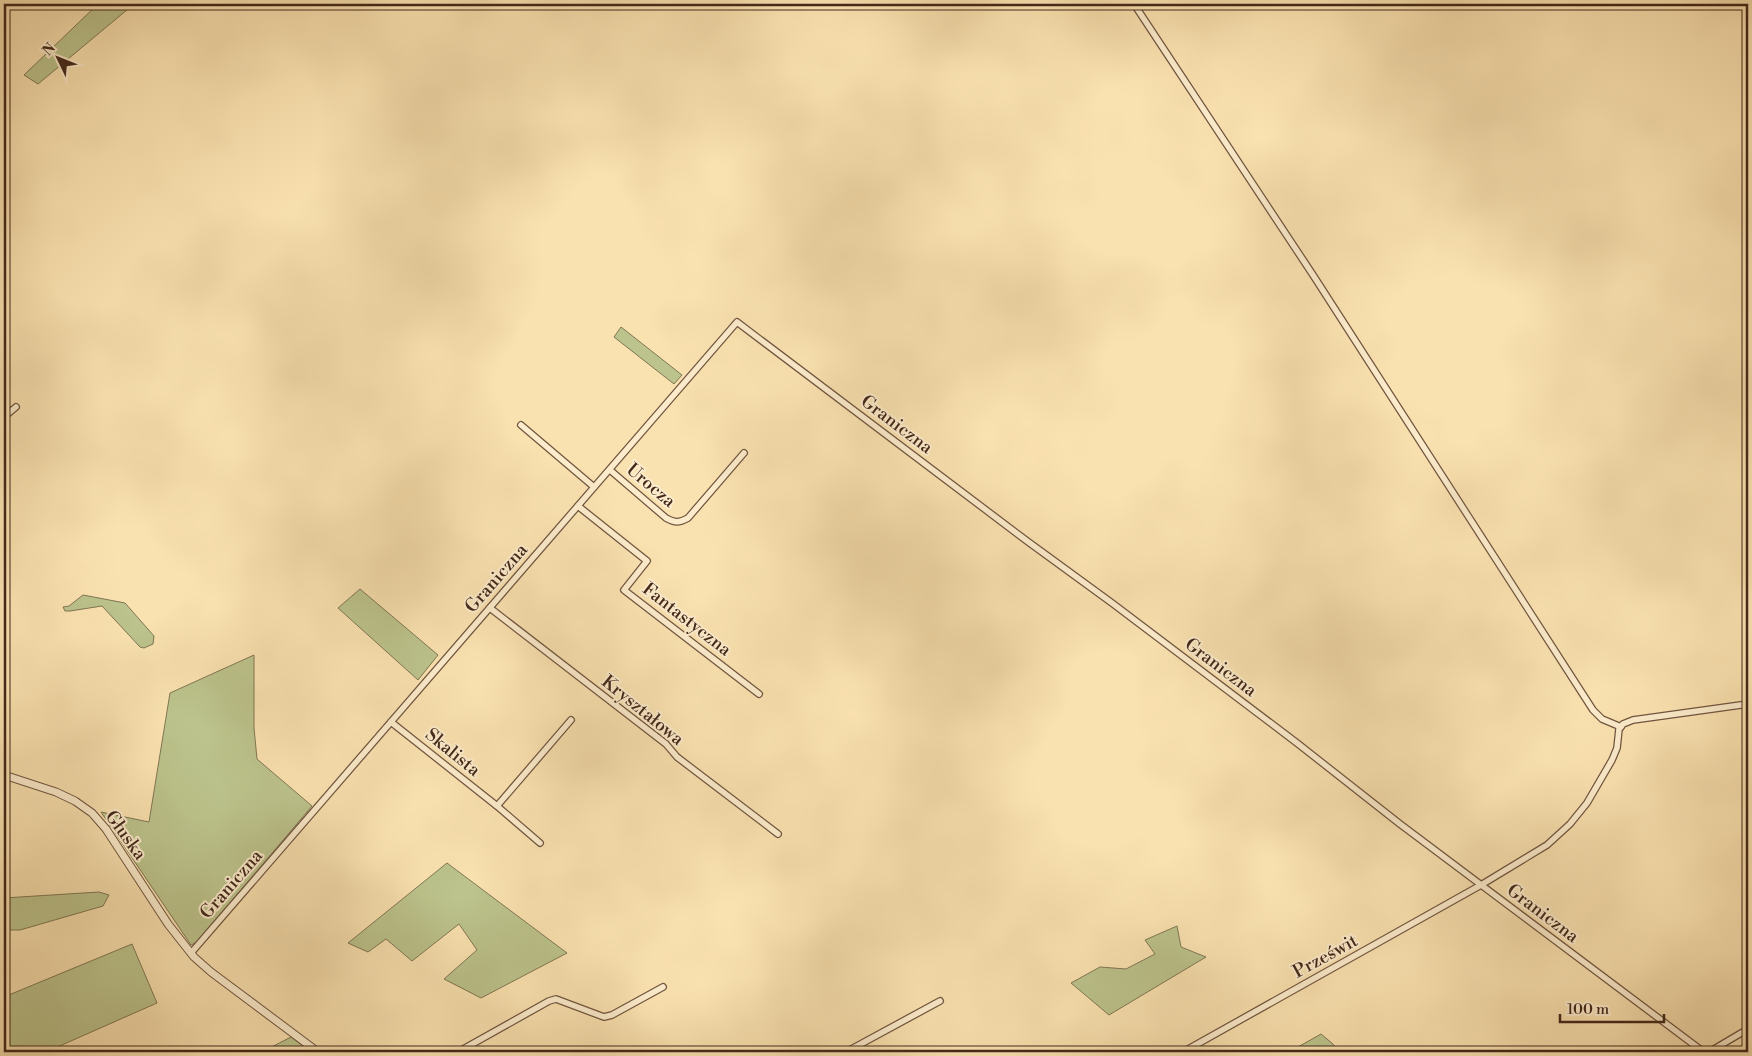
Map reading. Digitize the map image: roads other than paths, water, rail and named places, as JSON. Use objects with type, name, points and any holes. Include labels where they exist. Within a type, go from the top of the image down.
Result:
[{"type":"street","points":[[1134,4],[1313,274],[1594,710],[1602,719],[1621,727],[1628,721],[1633,720],[1748,704]]},
{"type":"street","name":"Graniczna","points":[[191,953],[737,322],[1297,743],[1481,885],[1701,1050],[1707,1052],[1748,1029]]},
{"type":"street","points":[[4,417],[16,407]]},
{"type":"street","points":[[521,425],[594,487]]},
{"type":"street","name":"Urocza","points":[[610,470],[666,518],[674,522],[681,522],[688,518],[744,453]]},
{"type":"street","name":"Fantastyczna","points":[[578,506],[647,561],[624,590],[759,694]]},
{"type":"street","name":"Kryształowa","points":[[490,608],[666,744],[677,757],[778,834]]},
{"type":"street","points":[[497,806],[571,720]]},
{"type":"street","name":"Skalista","points":[[391,722],[497,806],[540,843]]},
{"type":"street","name":"Prześwit","points":[[1183,1052],[1540,850],[1576,818],[1592,796],[1612,760],[1617,748],[1618,732],[1621,727]]},
{"type":"street","name":"Głuska","points":[[4,775],[56,792],[95,815],[109,833],[161,914],[191,953],[204,966],[318,1052]]},
{"type":"street","points":[[458,1052],[549,1001],[556,999],[604,1017],[612,1015],[663,987]]},
{"type":"street","points":[[846,1052],[940,1001]]}]
